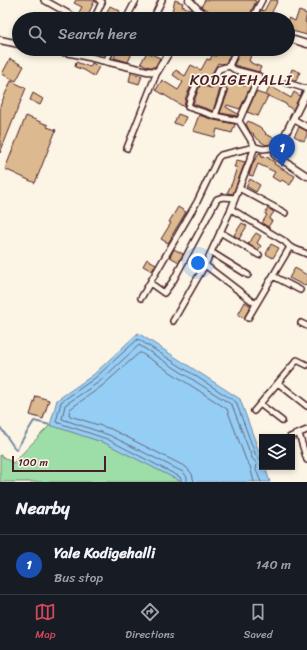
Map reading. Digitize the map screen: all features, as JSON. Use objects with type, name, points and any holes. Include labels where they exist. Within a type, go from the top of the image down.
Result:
[{"type":"street","points":[[44,0],[65,12]]},
{"type":"street","points":[[97,12],[102,2],[99,0]]},
{"type":"street","points":[[130,12],[136,0]]},
{"type":"street","points":[[156,12],[162,0]]},
{"type":"street","points":[[189,0],[199,12]]},
{"type":"street","points":[[256,12],[262,0]]},
{"type":"street","points":[[0,40],[12,43]]},
{"type":"street","points":[[295,40],[307,44]]},
{"type":"street","points":[[92,56],[147,72],[157,72]]},
{"type":"street","points":[[106,61],[108,56]]},
{"type":"street","points":[[127,148],[157,72],[167,56]]},
{"type":"street","points":[[229,66],[234,56]]},
{"type":"street","points":[[239,121],[259,76],[235,70],[229,66],[219,68],[210,84],[198,80],[188,107],[214,116],[239,121],[255,147]]},
{"type":"street","points":[[287,82],[307,90],[275,155],[307,176]]},
{"type":"street","points":[[214,116],[224,91]]},
{"type":"street","points":[[293,119],[307,127]]},
{"type":"street","points":[[173,321],[212,252],[231,209],[255,147]]},
{"type":"street","points":[[141,298],[197,202],[218,158],[221,155],[255,147],[263,149],[279,147]]},
{"type":"street","points":[[239,188],[285,213]]},
{"type":"street","points":[[150,283],[164,292],[173,281],[217,199],[223,197],[235,198]]},
{"type":"street","points":[[231,209],[284,241],[290,247],[307,254]]},
{"type":"street","points":[[220,232],[259,255]]},
{"type":"street","points":[[248,318],[290,247]]},
{"type":"street","points":[[212,252],[248,275]]},
{"type":"street","points":[[205,266],[256,304]]},
{"type":"street","points":[[273,276],[300,290]]},
{"type":"street","points":[[301,323],[307,326]]},
{"type":"street","points":[[254,411],[297,360],[307,365]]},
{"type":"street","points":[[278,383],[307,406]]},
{"type":"street","points":[[260,404],[282,421]]},
{"type":"street","points":[[295,435],[307,430]]},
{"type":"street","points":[[299,434],[307,460]]},
{"type":"green space","points":[[50,425],[105,443],[182,482],[0,482],[0,455],[13,463]]},
{"type":"water","points":[[138,333],[240,399],[259,452],[259,470],[266,470],[270,482],[182,482],[105,443],[50,425],[57,400],[93,375]]},
{"type":"building","points":[[76,0],[95,0],[89,12],[79,12],[82,7],[74,3]]},
{"type":"building","points":[[175,0],[183,3],[182,6],[194,12],[176,12],[172,11]]},
{"type":"building","points":[[205,0],[256,1],[251,12],[207,12],[208,10],[201,7]]},
{"type":"building","points":[[270,0],[278,0],[272,12],[260,12],[261,10],[264,11]]},
{"type":"building","points":[[110,6],[120,11],[120,12],[107,12]]},
{"type":"building","points":[[299,11],[307,14],[305,22],[307,23],[307,35],[295,32],[295,21]]},
{"type":"building","points":[[115,56],[131,56],[128,62],[114,58]]},
{"type":"building","points":[[145,56],[156,56],[160,58],[155,67],[149,67],[141,63]]},
{"type":"building","points":[[212,56],[229,56],[226,63],[218,63],[209,79],[199,76],[195,77],[186,97],[184,107],[156,90],[162,80],[178,90],[183,82],[173,75],[176,70],[185,76],[191,65],[201,70],[207,59],[210,60]]},
{"type":"building","points":[[238,56],[251,56],[249,61],[261,67],[259,72],[234,65]]},
{"type":"building","points":[[10,59],[24,66],[16,81],[2,74]]},
{"type":"building","points":[[76,62],[90,67],[92,63],[99,67],[94,76],[75,67]]},
{"type":"building","points":[[292,69],[300,72],[296,81],[289,78]]},
{"type":"building","points":[[131,73],[142,76],[139,84],[129,81]]},
{"type":"building","points":[[228,76],[235,78],[234,82],[245,86],[247,81],[252,83],[240,109],[227,105],[226,107],[238,114],[237,116],[220,113],[228,92],[225,87],[220,89],[213,111],[193,104],[200,85],[211,88],[217,81],[226,83]]},
{"type":"building","points":[[11,81],[26,88],[0,153],[0,106]]},
{"type":"building","points":[[270,86],[291,98],[294,92],[300,96],[293,110],[286,104],[266,95]]},
{"type":"building","points":[[256,92],[268,96],[258,116],[247,112]]},
{"type":"building","points":[[33,93],[43,99],[40,105],[30,100]]},
{"type":"building","points":[[178,114],[186,117],[182,126],[174,123]]},
{"type":"building","points":[[199,115],[214,120],[235,124],[232,133],[217,129],[215,137],[193,131]]},
{"type":"building","points":[[26,116],[56,130],[35,183],[5,169]]},
{"type":"building","points":[[248,121],[260,127],[266,133],[265,134],[274,138],[271,144],[266,145],[250,132],[246,124]]},
{"type":"building","points":[[299,127],[307,131],[304,141],[294,136]]},
{"type":"building","points":[[259,153],[262,154],[261,156],[263,158],[264,156],[269,158],[275,162],[274,164],[295,176],[290,185],[282,180],[280,182],[272,177],[275,172],[258,164],[253,176],[249,175],[253,163]]},
{"type":"building","points":[[237,160],[245,162],[233,194],[227,193],[237,167],[234,167]]},
{"type":"building","points":[[250,179],[260,185],[256,192],[246,186]]},
{"type":"building","points":[[178,207],[186,212],[168,243],[161,239],[171,223],[169,222]]},
{"type":"building","points":[[268,208],[274,212],[269,219],[272,221],[268,227],[262,223],[267,215],[265,214]]},
{"type":"building","points":[[242,223],[247,226],[239,239],[234,235]]},
{"type":"building","points":[[256,233],[261,236],[257,243],[261,246],[258,250],[248,244]]},
{"type":"building","points":[[271,244],[279,248],[273,258],[266,254]]},
{"type":"building","points":[[174,249],[183,254],[179,262],[170,257]]},
{"type":"building","points":[[147,259],[156,264],[152,271],[143,266]]},
{"type":"building","points":[[295,268],[307,275],[307,284],[305,286],[289,278]]},
{"type":"building","points":[[245,302],[251,306],[244,318],[238,315]]},
{"type":"building","points":[[36,396],[49,400],[43,419],[30,415]]},
{"type":"waterway","points":[[0,427],[16,450],[34,421],[50,425]]},
{"type":"place","name":"Yale Kodigehalli","points":[[282,167]]},
{"type":"district","name":"KODIGEHALLI","points":[[241,80]]}]
